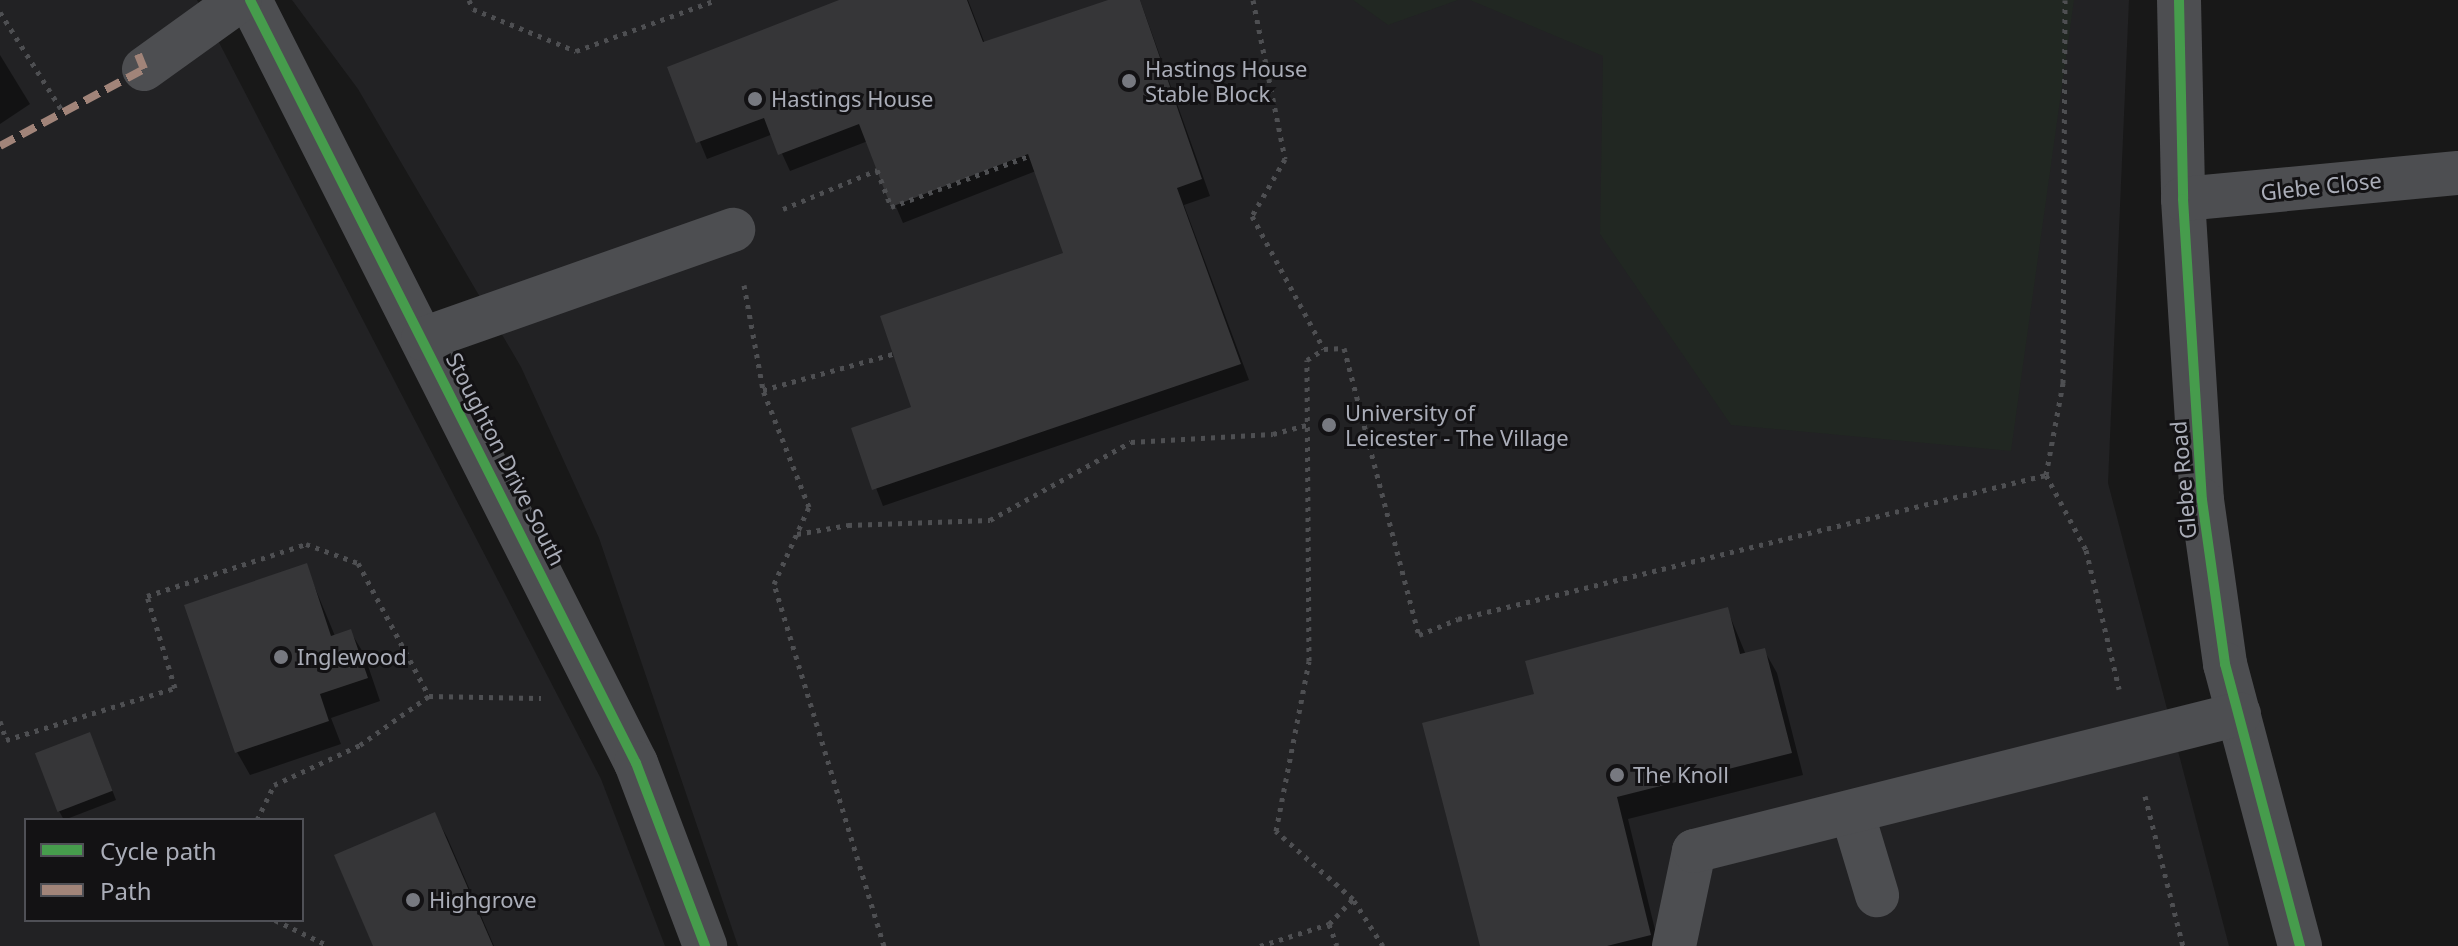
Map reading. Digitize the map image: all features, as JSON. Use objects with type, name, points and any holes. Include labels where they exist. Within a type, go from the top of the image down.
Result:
[{"type":"street","points":[[144,69],[240,0]]},
{"type":"street","name":"Stoughton Drive South","points":[[250,0],[636,763],[705,946]]},
{"type":"street","name":"Glebe Road","points":[[2179,0],[2183,199],[2202,500],[2225,664],[2300,946]]},
{"type":"street","name":"Glebe Close","points":[[2183,199],[2458,173]]},
{"type":"street","points":[[423,339],[733,230]]},
{"type":"street","points":[[1674,946],[1694,851],[2239,714]]},
{"type":"street","points":[[1852,812],[1877,895]]},
{"type":"path","points":[[469,0],[473,9],[576,51],[716,0]]},
{"type":"path","points":[[1253,0],[1285,159],[1252,216],[1324,349]]},
{"type":"path","points":[[2065,0],[2063,383],[2046,475],[2086,550],[2183,946]]},
{"type":"path","points":[[0,12],[63,112]]},
{"type":"path","points":[[884,946],[774,584],[809,507],[763,390],[733,230],[877,170],[891,207],[1029,156]]},
{"type":"path","points":[[1383,946],[1353,899],[1276,831],[1309,661],[1307,360],[1324,349],[1344,348],[1419,635],[1458,619],[2046,475]]},
{"type":"path","points":[[763,390],[893,354]]},
{"type":"path","points":[[797,534],[848,525],[990,520],[1131,442],[1273,434],[1307,425]]},
{"type":"path","points":[[0,721],[6,740],[175,688],[147,596],[306,544],[358,563],[429,696]]},
{"type":"path","points":[[258,818],[274,785],[360,745],[429,696],[550,698],[596,682]]},
{"type":"path","points":[[1260,946],[1329,924],[1353,899]]},
{"type":"path","points":[[279,922],[329,946]]},
{"type":"path","points":[[1329,924],[1337,946]]},
{"type":"shaded area","points":[[0,0],[197,0],[601,779],[665,946],[0,946]]},
{"type":"shaded area","name":"University of Leicester - The Village","points":[[292,0],[2129,0],[2108,483],[2229,946],[738,946],[599,538],[521,367],[358,89]]},
{"type":"shaded area","points":[[1353,0],[1458,0],[1388,25]]},
{"type":"shaded area","points":[[1470,0],[2074,0],[2011,451],[1731,425],[1600,234],[1603,56]]},
{"type":"building","points":[[839,0],[967,0],[983,42],[1108,0],[1140,0],[1202,179],[1177,188],[1241,364],[872,490],[851,428],[911,407],[880,316],[1063,253],[1028,154],[891,207],[859,124],[778,155],[764,118],[696,143],[667,67]]},
{"type":"building","name":"Inglewood","points":[[307,563],[331,636],[351,629],[368,678],[320,694],[329,721],[235,753],[184,605]]},
{"type":"building","name":"The Knoll","points":[[1728,607],[1740,654],[1765,648],[1792,753],[1617,797],[1651,935],[1607,946],[1480,946],[1422,723],[1534,694],[1525,661]]},
{"type":"building","points":[[90,732],[113,791],[57,812],[35,753]]},
{"type":"building","name":"Highgrove","points":[[435,812],[493,946],[373,946],[334,855]]},
{"type":"marked path","points":[[0,146],[144,69],[138,54]]},
{"type":"cycle path","points":[[250,0],[636,763],[705,946]]},
{"type":"cycle path","points":[[2179,0],[2183,199],[2202,500],[2225,664],[2300,946]]},
{"type":"place","name":"Hastings House Stable Block","points":[[1129,81]]},
{"type":"place","name":"Hastings House","points":[[755,99]]},
{"type":"place","name":"University of Leicester - The Village","points":[[1329,425]]},
{"type":"place","name":"Inglewood","points":[[281,657]]},
{"type":"place","name":"The Knoll","points":[[1617,775]]},
{"type":"place","name":"Highgrove","points":[[413,900]]}]
